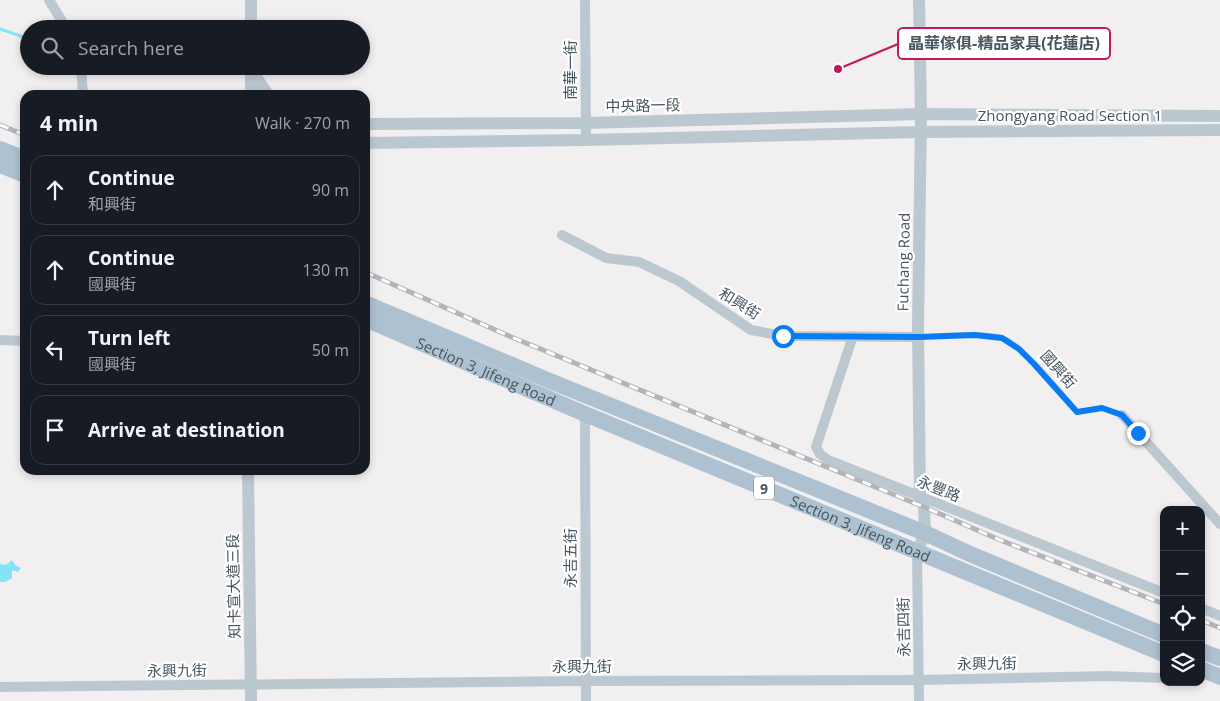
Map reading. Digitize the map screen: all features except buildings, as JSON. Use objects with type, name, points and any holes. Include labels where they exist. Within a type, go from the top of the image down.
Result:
[{"type":"main road","points":[[0,149],[20,157]]},
{"type":"main road","points":[[0,165],[20,173]]},
{"type":"main road","name":"Section 3, Jifeng Road","points":[[370,305],[550,381],[925,533],[978,558],[1160,633]]},
{"type":"main road","name":"Section 3, Jifeng Road","points":[[370,321],[585,414],[1160,652]]},
{"type":"main road","points":[[1205,652],[1220,658]]},
{"type":"main road","points":[[1205,671],[1220,678]]},
{"type":"street","points":[[49,0],[61,20]]},
{"type":"street","points":[[251,0],[251,20]]},
{"type":"street","name":"南華一街","points":[[585,0],[586,140]]},
{"type":"street","name":"Fuchang Road","points":[[917,552],[925,533],[924,507],[920,497],[921,114],[919,0]]},
{"type":"street","points":[[82,75],[83,90]]},
{"type":"street","points":[[251,75],[251,90]]},
{"type":"street","points":[[255,75],[265,90]]},
{"type":"street","name":"中央路一段","points":[[370,124],[586,123],[921,114]]},
{"type":"street","name":"Zhongyang Road Section 1","points":[[921,114],[1220,116]]},
{"type":"street","name":"Zhongyang Road Section 1","points":[[921,132],[1220,130]]},
{"type":"street","points":[[370,143],[921,132]]},
{"type":"street","name":"和興街","points":[[562,235],[606,258],[640,262],[679,281],[751,330],[783,336],[919,337]]},
{"type":"street","name":"永豐路","points":[[853,336],[816,447],[820,454],[828,460],[1160,591]]},
{"type":"street","points":[[0,340],[20,341]]},
{"type":"street","name":"永吉五街","points":[[585,414],[586,701]]},
{"type":"street","name":"國興街","points":[[1122,415],[1220,524]]},
{"type":"street","name":"知卡宣大道三段","points":[[248,475],[251,701]]},
{"type":"street","name":"永吉四街","points":[[917,552],[919,701]]},
{"type":"street","points":[[1205,610],[1220,616]]},
{"type":"street","name":"永興九街","points":[[0,687],[586,681],[919,680],[1107,676],[1160,678]]},
{"type":"street","points":[[1205,679],[1220,678]]},
{"type":"lane","name":"國興街","points":[[919,337],[975,335],[1002,338],[1019,349],[1077,412],[1102,408],[1122,415]]},
{"type":"water","points":[[12,560],[16,566],[21,568],[18,572],[12,570],[12,578],[5,582],[0,582],[0,564],[6,565]]},
{"type":"waterway","points":[[0,29],[20,36]]},
{"type":"railway","points":[[0,125],[20,133]]},
{"type":"railway","points":[[370,274],[509,336],[1000,540],[1160,602]]},
{"type":"railway","points":[[1205,622],[1220,628]]},
{"type":"place","name":"晶華傢俱-精品家具(花蓮店)","points":[[838,69]]},
{"type":"route","points":[[783,336],[919,337],[975,335],[1002,338],[1019,349],[1077,412],[1102,408],[1122,415],[1138,433]]}]
